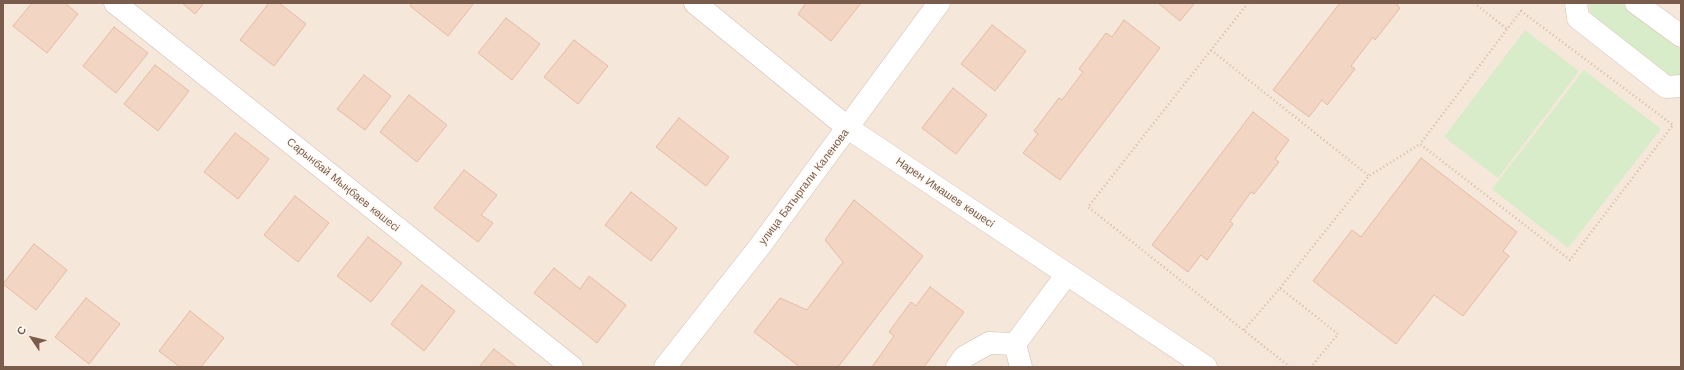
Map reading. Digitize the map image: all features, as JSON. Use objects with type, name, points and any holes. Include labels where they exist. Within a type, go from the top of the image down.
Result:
[{"type":"street","name":"Сарынбай Мыңбаев көшесі","points":[[115,3],[572,367]]},
{"type":"street","name":"Нарен Имашев көшесi","points":[[695,3],[848,128],[1206,367]]},
{"type":"street","name":"улица Батыргали Каленова","points":[[665,367],[760,246],[939,3]]},
{"type":"street","points":[[1576,3],[1578,18],[1666,87],[1681,86]]},
{"type":"street","points":[[1636,3],[1681,36]]},
{"type":"street","points":[[1015,344],[1066,274]]},
{"type":"street","points":[[957,367],[964,357],[989,343],[1015,344]]},
{"type":"street","points":[[1015,344],[1021,367]]},
{"type":"path","points":[[1248,3],[1088,207],[1290,367]]},
{"type":"path","points":[[1474,3],[1507,29]]},
{"type":"path","points":[[1244,330],[1280,288],[1369,176],[1420,144],[1521,11],[1673,125],[1570,260],[1420,144]]},
{"type":"path","points":[[1211,50],[1369,176]]},
{"type":"path","points":[[1280,288],[1338,334],[1312,367]]},
{"type":"shaded area","points":[[3,3],[1681,3],[1681,367],[3,367]]},
{"type":"green space","points":[[1589,3],[1621,3],[1681,50],[1681,77],[1672,77],[1591,15]]},
{"type":"green space","points":[[1525,30],[1579,71],[1498,178],[1444,137]]},
{"type":"green space","points":[[1584,70],[1661,129],[1568,248],[1492,189]]},
{"type":"building","points":[[32,3],[65,3],[78,14],[47,53],[13,26]]},
{"type":"building","points":[[182,3],[204,3],[195,14]]},
{"type":"building","points":[[269,3],[279,3],[306,24],[274,66],[240,40]]},
{"type":"building","points":[[412,3],[474,3],[448,36],[410,6]]},
{"type":"building","points":[[806,3],[861,3],[831,41],[798,14]]},
{"type":"building","points":[[1158,3],[1195,3],[1180,21]]},
{"type":"building","points":[[1340,3],[1398,3],[1397,5],[1400,8],[1375,40],[1373,37],[1351,66],[1355,69],[1327,105],[1322,100],[1309,117],[1273,90]]},
{"type":"building","points":[[506,18],[540,44],[512,80],[478,53]]},
{"type":"building","points":[[1124,20],[1160,48],[1060,180],[1023,153],[1038,134],[1034,131],[1059,98],[1062,100],[1083,72],[1079,69],[1106,33],[1112,37]]},
{"type":"building","points":[[992,25],[1026,51],[995,91],[961,64]]},
{"type":"building","points":[[114,27],[148,53],[116,93],[83,66]]},
{"type":"building","points":[[574,40],[608,66],[578,104],[544,77]]},
{"type":"building","points":[[155,65],[189,91],[158,131],[124,104]]},
{"type":"building","points":[[364,75],[391,96],[365,130],[337,109]]},
{"type":"building","points":[[953,88],[987,115],[956,154],[922,128]]},
{"type":"building","points":[[409,95],[447,125],[417,162],[380,132]]},
{"type":"building","points":[[1253,112],[1289,140],[1275,159],[1279,162],[1254,194],[1251,192],[1230,221],[1233,224],[1207,260],[1201,255],[1188,272],[1152,245]]},
{"type":"building","points":[[679,118],[729,157],[706,186],[656,147]]},
{"type":"building","points":[[235,133],[269,159],[238,199],[204,172]]},
{"type":"building","points":[[1421,158],[1517,232],[1503,251],[1509,256],[1463,316],[1434,295],[1396,344],[1313,281],[1352,230],[1361,237]]},
{"type":"building","points":[[464,170],[497,195],[481,215],[493,223],[478,242],[434,208]]},
{"type":"building","points":[[631,192],[677,228],[651,261],[605,225]]},
{"type":"building","points":[[295,196],[329,223],[298,262],[264,235]]},
{"type":"building","points":[[854,200],[923,256],[838,367],[800,367],[754,332],[780,298],[807,310],[843,262],[825,240]]},
{"type":"building","points":[[368,237],[402,263],[371,302],[337,276]]},
{"type":"building","points":[[34,244],[67,270],[36,310],[3,284]]},
{"type":"building","points":[[554,268],[580,289],[589,276],[626,305],[597,343],[534,293]]},
{"type":"building","points":[[422,285],[455,311],[424,351],[391,324]]},
{"type":"building","points":[[930,287],[964,312],[924,367],[872,367],[894,336],[889,332],[911,302],[916,306]]},
{"type":"building","points":[[86,298],[120,324],[89,364],[55,337]]},
{"type":"building","points":[[190,311],[224,338],[201,367],[180,367],[159,351]]},
{"type":"building","points":[[494,349],[517,367],[479,367]]}]
